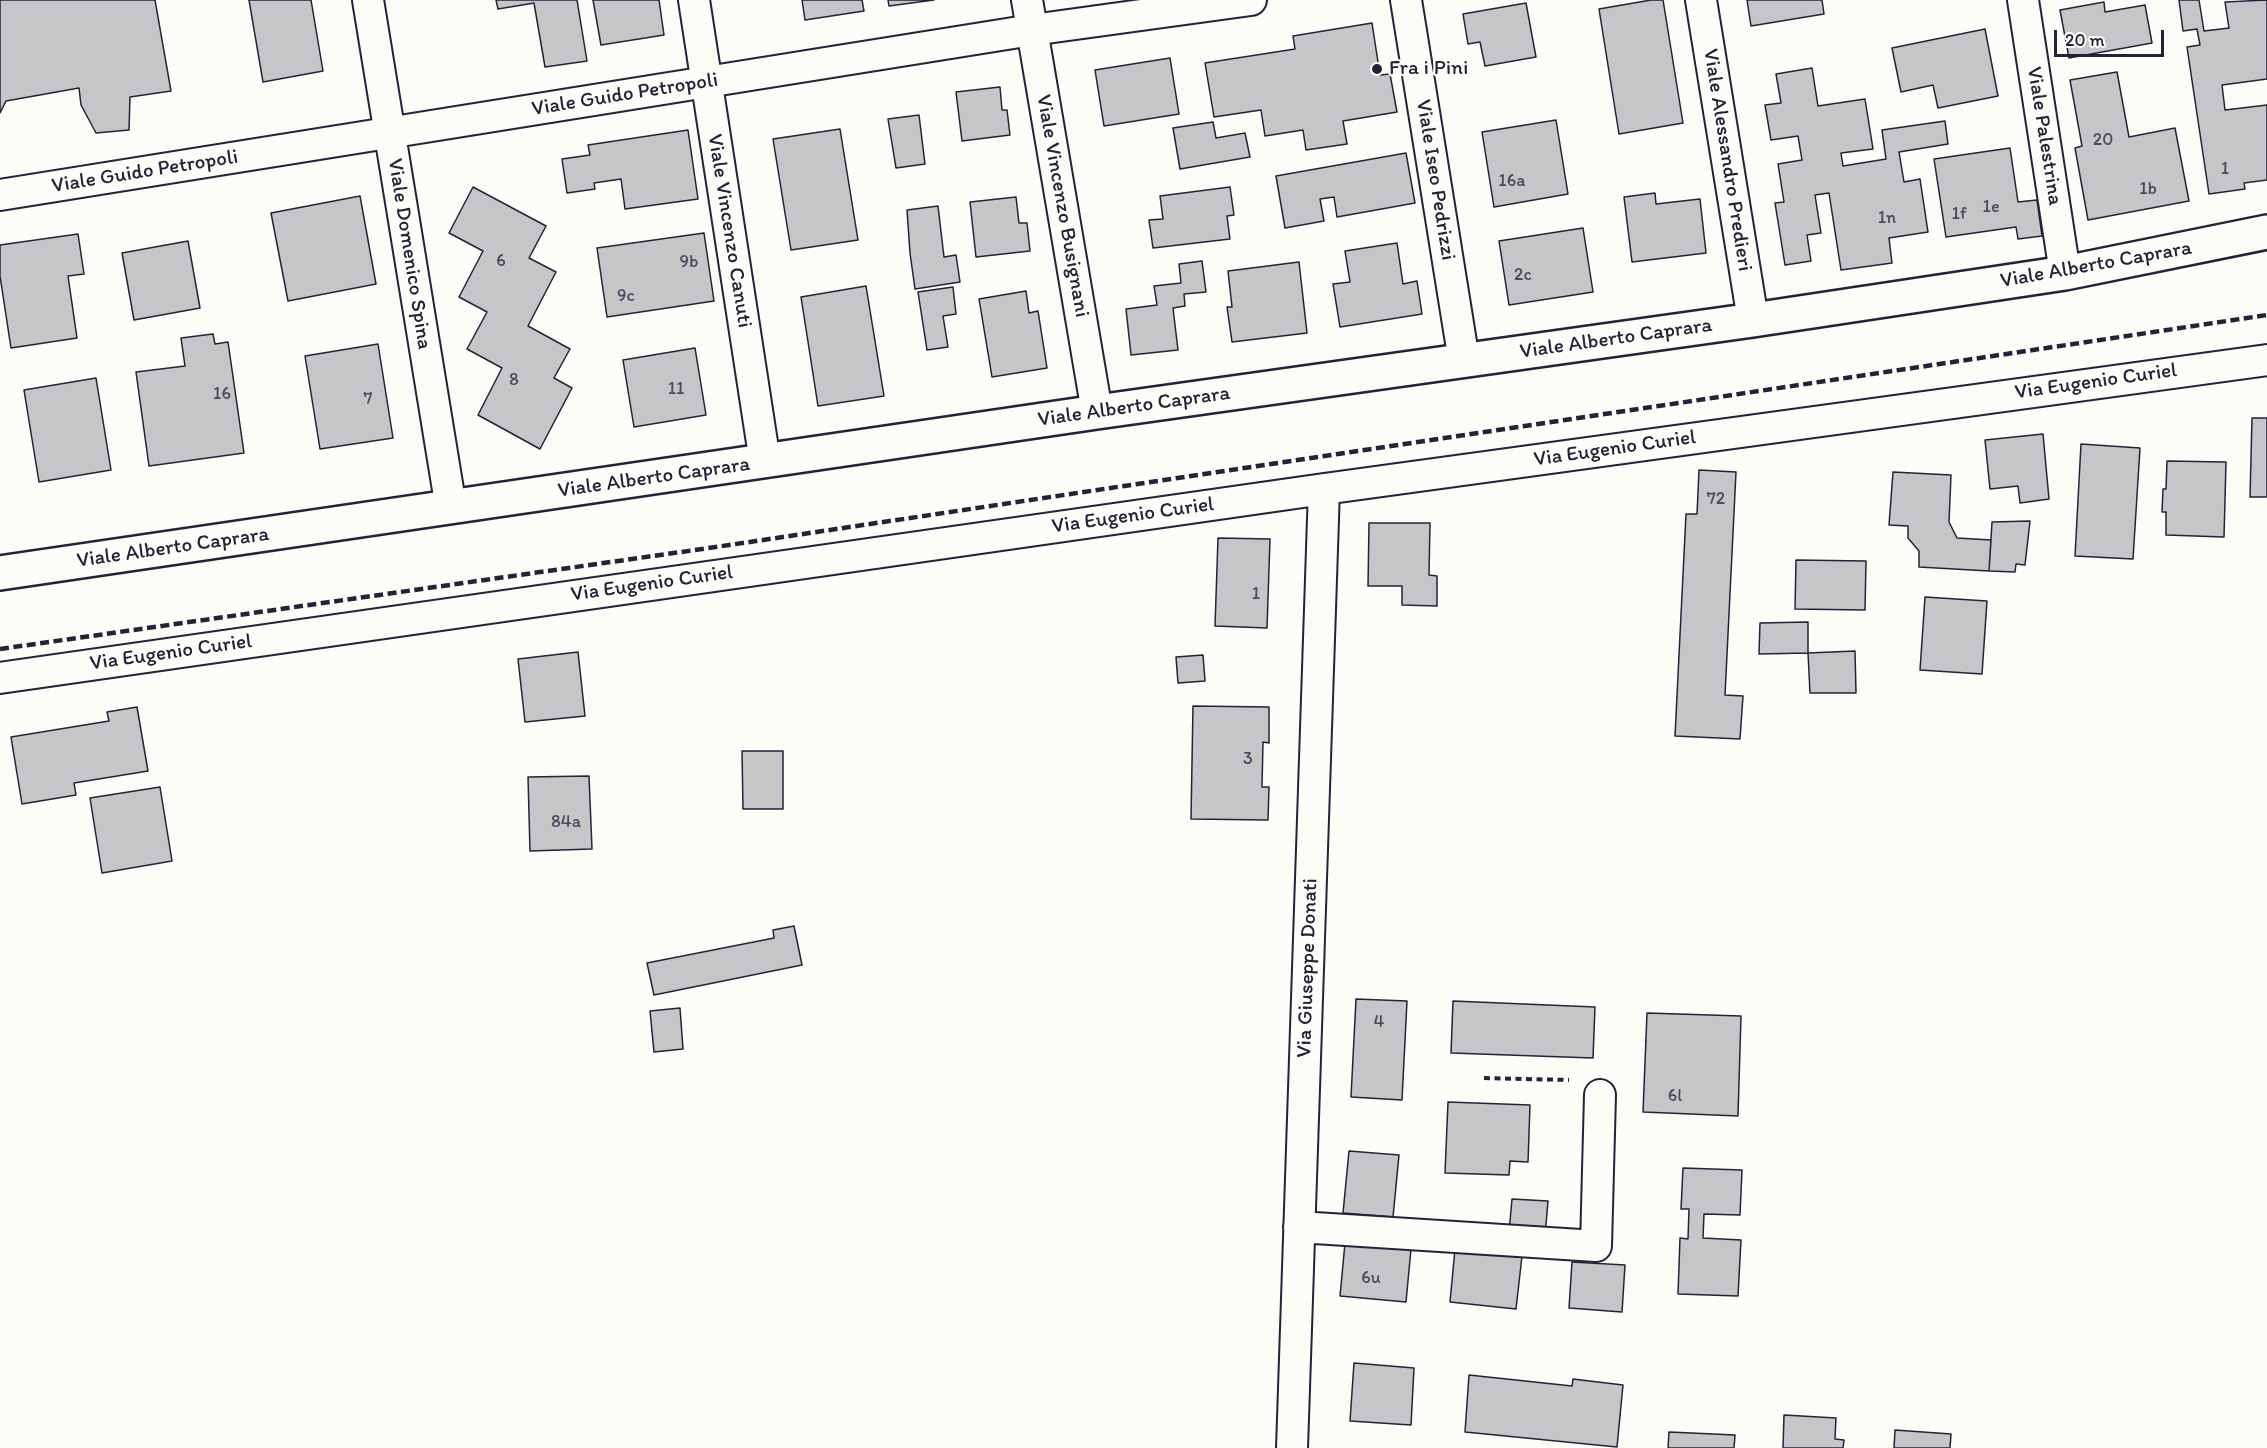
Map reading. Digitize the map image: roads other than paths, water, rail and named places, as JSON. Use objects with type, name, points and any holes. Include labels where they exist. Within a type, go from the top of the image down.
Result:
[{"type":"street","name":"Viale Domenico Spina","points":[[368,0],[451,508]]},
{"type":"street","name":"Viale Vincenzo Canuti","points":[[694,0],[765,462]]},
{"type":"street","name":"Viale Vincenzo Busignani","points":[[1027,0],[1096,412]]},
{"type":"street","name":"Viale Guido Petropoli","points":[[0,195],[1032,30],[1251,0]]},
{"type":"street","name":"Viale Iseo Pedrizzi","points":[[1406,0],[1464,361]]},
{"type":"street","name":"Viale Alessandro Predieri","points":[[1701,0],[1753,320]]},
{"type":"street","name":"Viale Palestrina","points":[[2023,0],[2065,273]]},
{"type":"street","name":"Viale Alberto Caprara","points":[[0,573],[1096,412],[1753,320],[2065,273],[2267,232]]},
{"type":"street","name":"Via Eugenio Curiel","points":[[0,678],[1324,489],[2267,360]]},
{"type":"street","name":"Via Giuseppe Donati","points":[[1292,1448],[1324,489]]},
{"type":"street","points":[[1299,1227],[1596,1246],[1600,1095]]},
{"type":"railway","points":[[0,649],[716,547],[2267,315]]},
{"type":"place","name":"Fra i Pini","points":[[1377,69]]}]
